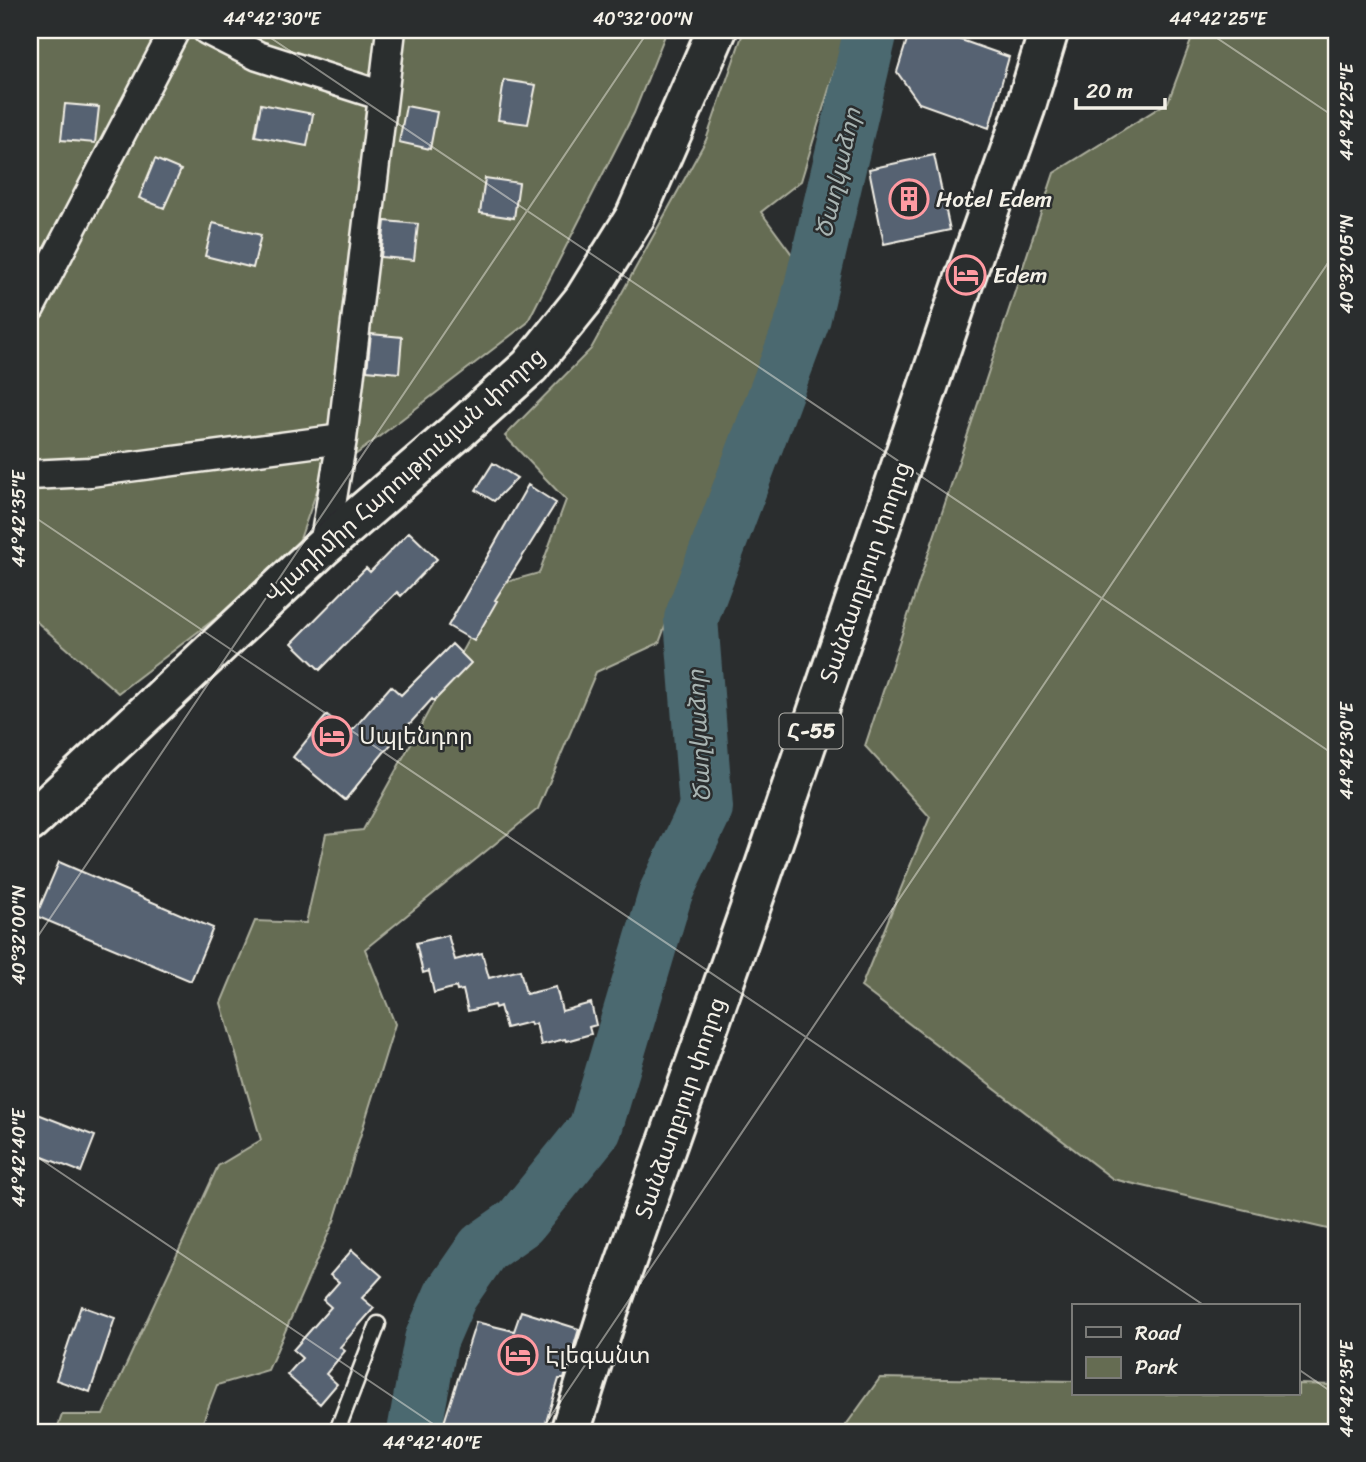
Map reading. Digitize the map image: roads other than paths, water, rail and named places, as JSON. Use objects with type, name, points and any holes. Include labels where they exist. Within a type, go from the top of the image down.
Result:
[{"type":"main road","name":"Վլադիմիր Հարությունյան փողոց","points":[[30,822],[324,546],[530,366],[584,299],[635,217],[717,30]]},
{"type":"main road","name":"Տանձաղբյուր փողոց","points":[[570,1432],[608,1312],[758,886],[1025,109],[1049,30]]},
{"type":"street","points":[[30,308],[175,30]]},
{"type":"street","points":[[207,30],[258,56],[383,96]]},
{"type":"street","points":[[324,546],[342,439],[391,30]]},
{"type":"street","points":[[30,475],[90,472],[342,439]]},
{"type":"lane","points":[[342,1432],[338,1428],[378,1324]]},
{"type":"waterway","name":"Ծաղկաձոր","points":[[414,1432],[431,1340],[450,1296],[483,1248],[520,1222],[595,1129],[666,892],[706,808],[691,619],[804,317],[871,30]]},
{"type":"place","name":"Hotel Edem","points":[[909,199]]},
{"type":"place","name":"Edem","points":[[966,275]]},
{"type":"place","name":"Սպլենդոր","points":[[332,736]]},
{"type":"place","name":"Էլեգանտ","points":[[518,1355]]}]
